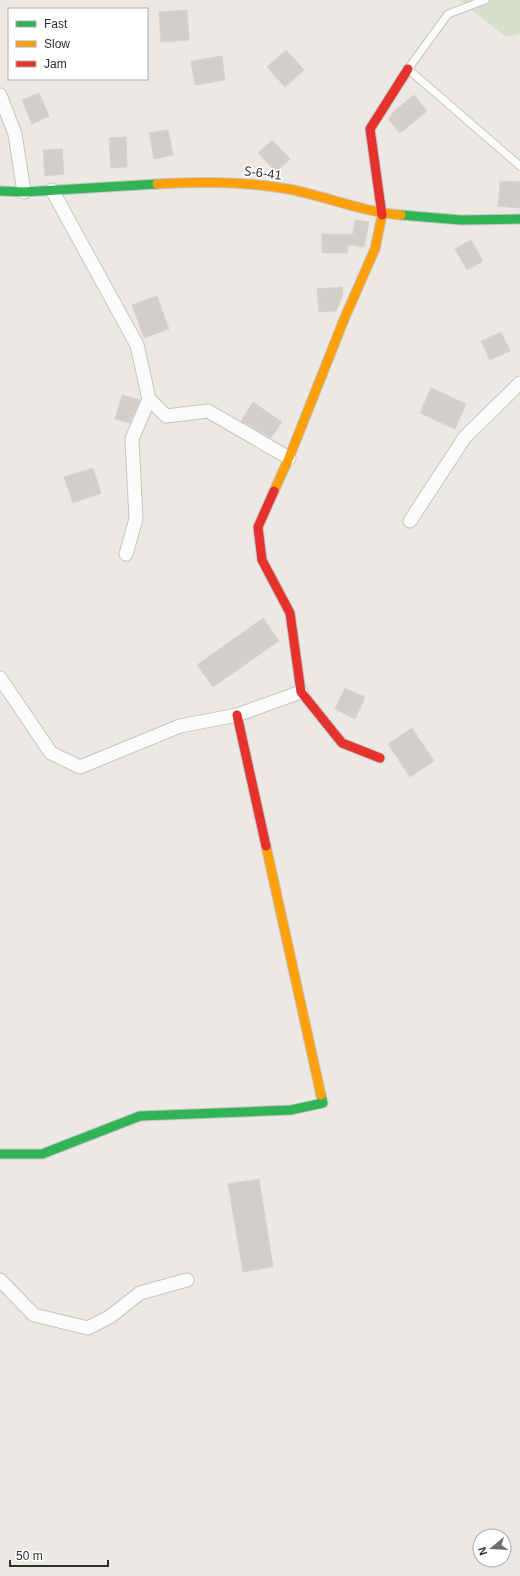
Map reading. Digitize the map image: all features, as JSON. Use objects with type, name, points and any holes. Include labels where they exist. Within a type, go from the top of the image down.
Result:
[{"type":"street","points":[[380,758],[342,744],[301,692],[290,613],[262,560],[258,527],[289,458],[345,317],[375,249],[382,214],[370,129],[408,69]]},
{"type":"street","points":[[0,95],[15,134],[24,192]]},
{"type":"street","name":"Տ-6-41","points":[[0,191],[24,192],[199,182],[252,184],[289,190],[382,214],[461,220],[520,219]]},
{"type":"street","points":[[52,190],[137,344],[149,399],[166,416],[208,411],[289,458]]},
{"type":"street","points":[[410,521],[465,437],[520,383]]},
{"type":"street","points":[[126,554],[136,519],[132,439],[149,399]]},
{"type":"street","points":[[0,678],[51,753],[80,767],[180,726],[238,715],[301,692]]},
{"type":"street","points":[[0,1154],[42,1154],[140,1116],[291,1110],[324,1103],[238,715]]},
{"type":"street","points":[[0,1280],[34,1315],[88,1328],[111,1316],[140,1293],[188,1280]]},
{"type":"lane","points":[[485,0],[448,14],[408,69],[520,166]]},
{"type":"green space","points":[[459,0],[520,0],[520,34],[506,37]]},
{"type":"building","points":[[187,10],[189,40],[161,42],[159,12]]},
{"type":"building","points":[[286,50],[304,70],[285,87],[267,67]]},
{"type":"building","points":[[222,56],[225,80],[195,85],[191,61]]},
{"type":"building","points":[[39,93],[49,116],[32,124],[22,100]]},
{"type":"building","points":[[414,95],[427,111],[400,133],[389,120],[394,111]]},
{"type":"building","points":[[168,130],[173,155],[154,159],[149,133]]},
{"type":"building","points":[[126,137],[127,167],[111,168],[109,138]]},
{"type":"building","points":[[272,140],[290,159],[276,172],[258,153]]},
{"type":"building","points":[[62,149],[64,174],[45,176],[43,150]]},
{"type":"building","points":[[500,181],[520,182],[520,208],[498,206]]},
{"type":"building","points":[[355,220],[369,222],[364,247],[347,245],[348,253],[322,253],[322,234],[353,234]]},
{"type":"building","points":[[471,240],[483,261],[467,270],[455,249]]},
{"type":"building","points":[[342,287],[343,294],[336,311],[319,312],[317,289]]},
{"type":"building","points":[[157,296],[169,329],[144,338],[132,305]]},
{"type":"building","points":[[501,332],[510,351],[490,360],[481,341]]},
{"type":"building","points":[[431,388],[466,404],[455,429],[420,413]]},
{"type":"building","points":[[122,395],[140,400],[130,423],[115,419]]},
{"type":"building","points":[[253,402],[282,422],[271,438],[241,421]]},
{"type":"building","points":[[93,468],[101,493],[73,503],[64,477]]},
{"type":"building","points":[[263,618],[279,641],[213,687],[197,665]]},
{"type":"building","points":[[345,688],[365,697],[355,719],[335,709]]},
{"type":"building","points":[[412,728],[434,761],[410,777],[388,744]]},
{"type":"building","points":[[259,1179],[273,1267],[243,1272],[228,1184]]},
{"type":"traffic: fast","points":[[0,191],[24,192],[157,184]]},
{"type":"traffic: fast","points":[[401,215],[461,220],[520,219]]},
{"type":"traffic: fast","points":[[0,1154],[42,1154],[140,1116],[291,1110],[323,1103],[321,1095]]},
{"type":"traffic: slow","points":[[157,184],[223,183],[272,186],[302,192],[372,211],[401,215]]},
{"type":"traffic: slow","points":[[274,491],[289,458],[345,317],[375,249],[382,215]]},
{"type":"traffic: slow","points":[[266,846],[321,1095]]},
{"type":"traffic: jam","points":[[382,215],[370,129],[408,69]]},
{"type":"traffic: jam","points":[[274,491],[258,527],[262,560],[290,613],[301,692],[342,743],[380,758]]},
{"type":"traffic: jam","points":[[237,715],[266,846]]}]
